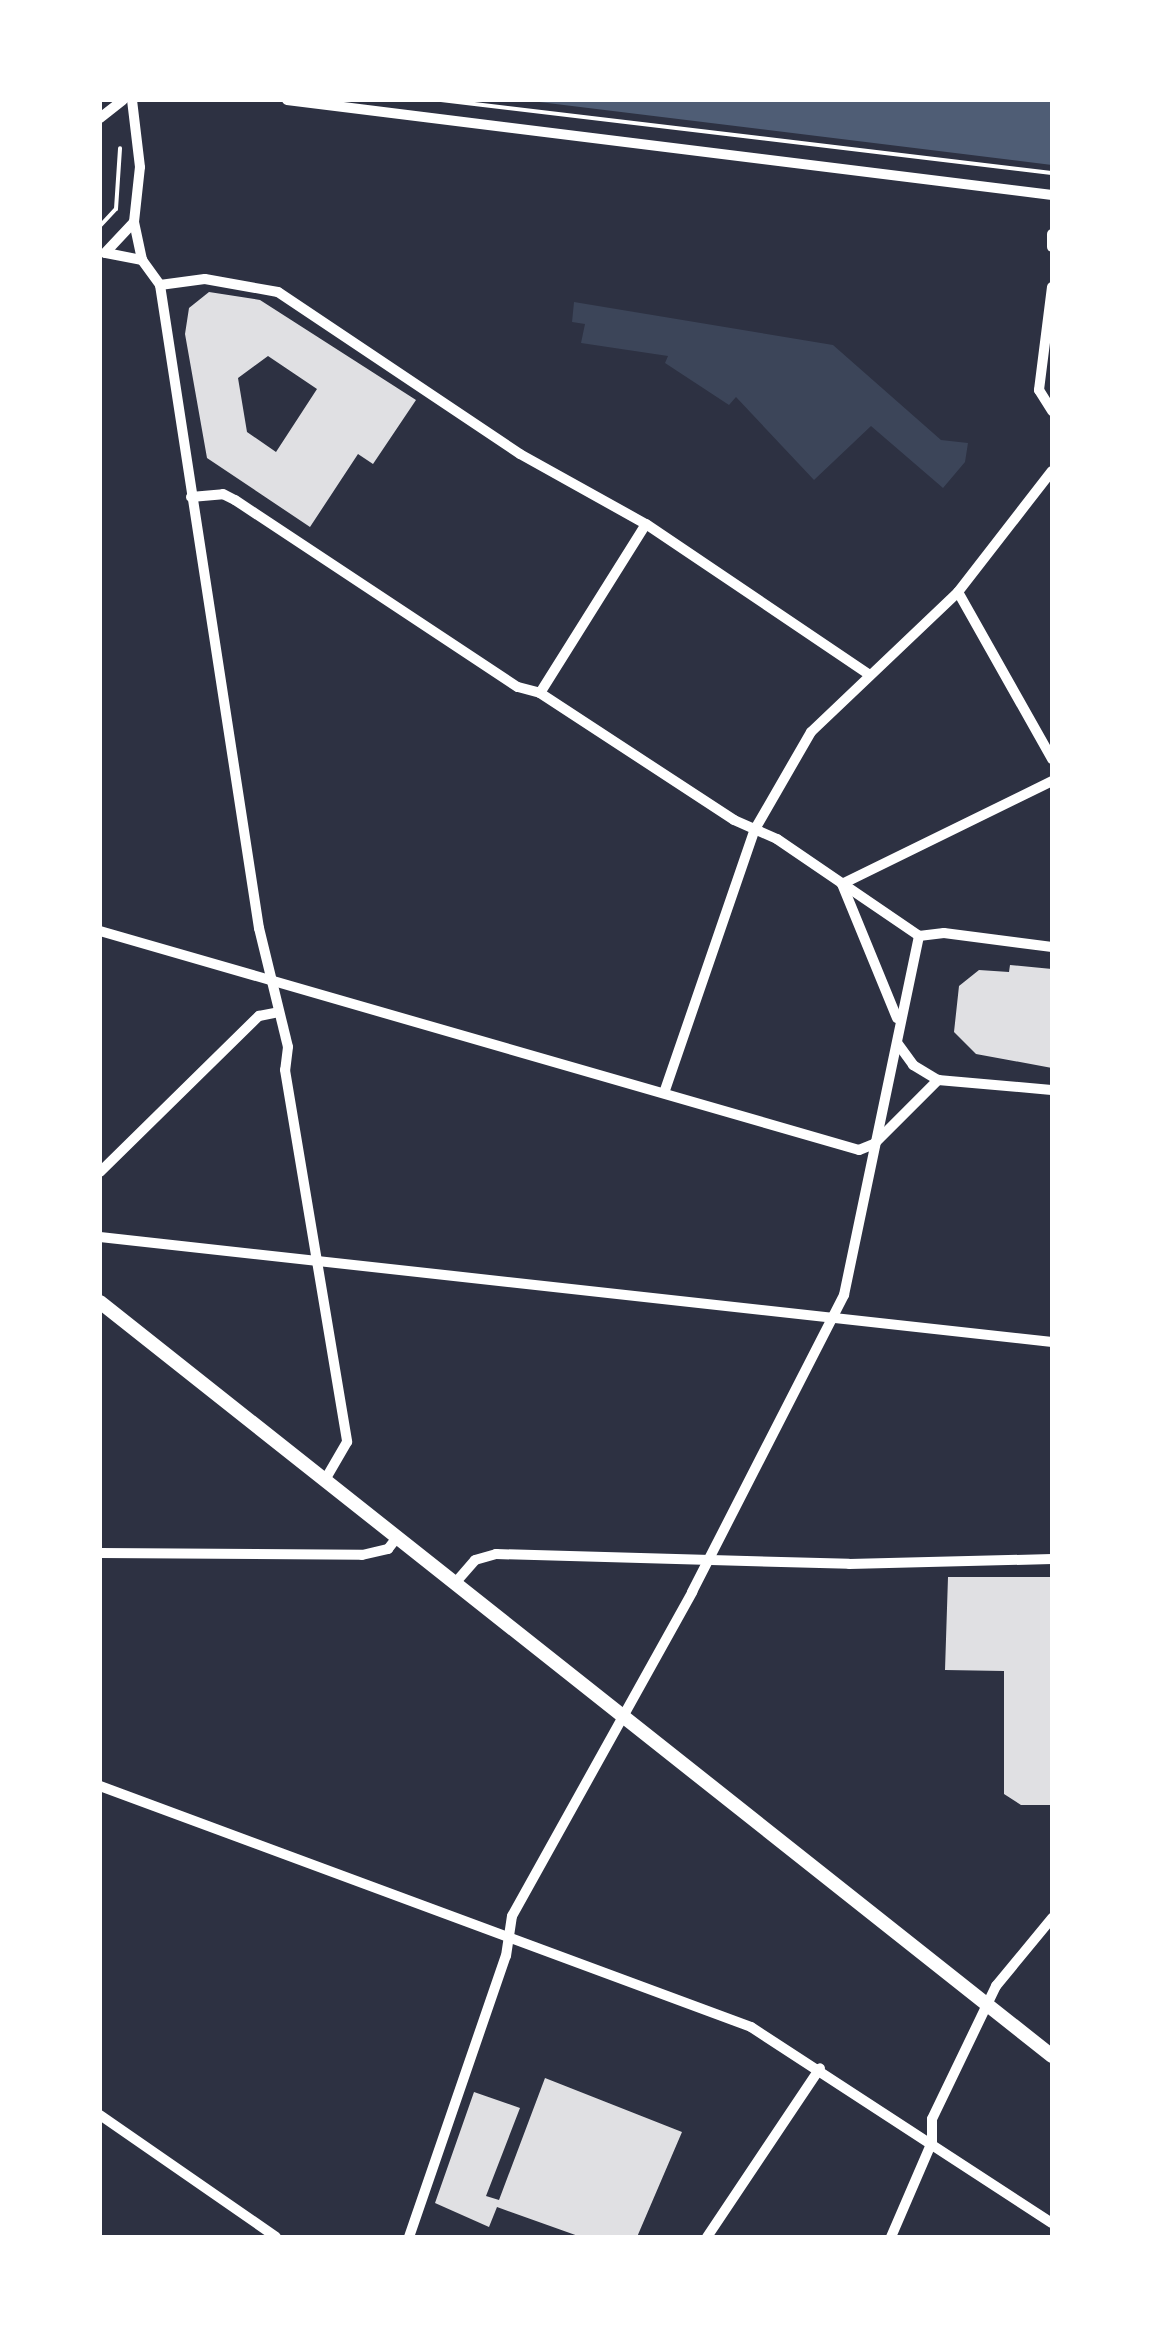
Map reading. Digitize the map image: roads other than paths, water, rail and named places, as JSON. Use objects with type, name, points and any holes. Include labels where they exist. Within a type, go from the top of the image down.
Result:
[{"type":"street","points":[[100,118],[124,100]]},
{"type":"street","points":[[132,100],[140,167],[134,222],[142,260],[160,285],[191,497],[279,1012],[346,1442],[326,1480]]},
{"type":"street","points":[[288,100],[1052,195]]},
{"type":"street","points":[[102,253],[134,222]]},
{"type":"street","points":[[1052,234],[1052,246]]},
{"type":"street","points":[[102,253],[142,260]]},
{"type":"street","points":[[160,285],[192,278],[270,288],[520,454],[646,524],[866,673]]},
{"type":"street","points":[[1052,287],[1039,390],[1052,412]]},
{"type":"street","points":[[664,1092],[754,829],[811,732],[866,673],[958,592],[1052,470]]},
{"type":"street","points":[[191,497],[224,494],[235,500],[518,687],[540,692],[919,936],[944,933],[1052,947]]},
{"type":"street","points":[[540,692],[646,524]]},
{"type":"street","points":[[958,592],[1052,759]]},
{"type":"street","points":[[842,884],[1052,780]]},
{"type":"street","points":[[842,884],[897,1009],[898,1044],[913,1065],[938,1080],[1052,1090]]},
{"type":"street","points":[[100,930],[859,1150],[874,1144],[938,1080]]},
{"type":"street","points":[[409,2237],[509,1936],[512,1916],[710,1558],[836,1316],[919,936]]},
{"type":"street","points":[[100,1172],[259,1016],[279,1012]]},
{"type":"street","points":[[100,1236],[1052,1342]]},
{"type":"street","points":[[100,1302],[1052,2056]]},
{"type":"street","points":[[100,1552],[362,1555],[388,1549],[398,1536]]},
{"type":"street","points":[[456,1582],[475,1560],[496,1554],[849,1564],[1052,1559]]},
{"type":"street","points":[[100,1786],[751,2026],[1052,2223]]},
{"type":"street","points":[[891,2237],[932,2142],[932,2119],[987,2003],[1022,1950],[1052,1918]]},
{"type":"street","points":[[707,2237],[820,2068]]},
{"type":"street","points":[[100,2115],[276,2237]]}]
